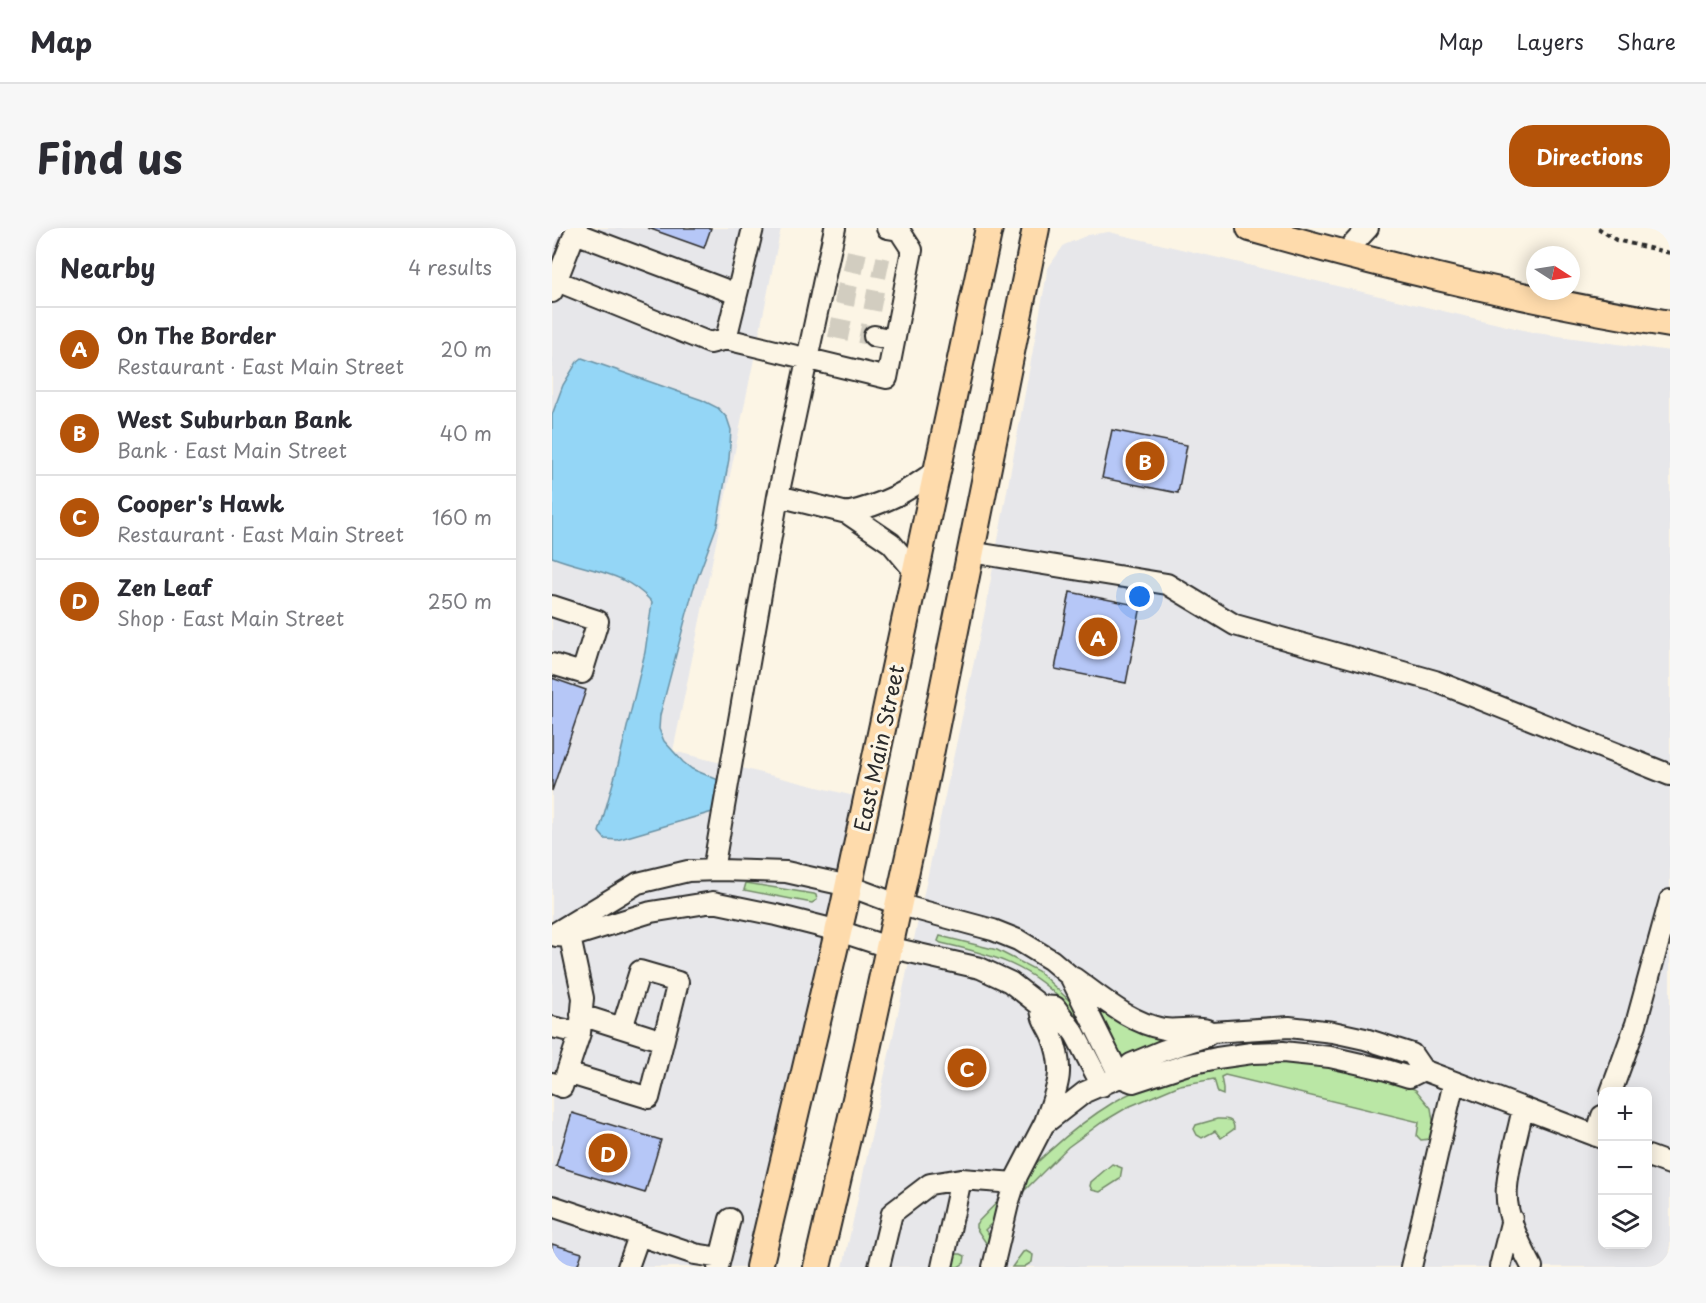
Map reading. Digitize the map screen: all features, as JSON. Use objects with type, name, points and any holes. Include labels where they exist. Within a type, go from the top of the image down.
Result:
[{"type":"main road","name":"East Main Street","points":[[759,1267],[849,886],[988,228]]},
{"type":"main road","points":[[817,1267],[917,819],[1036,228]]},
{"type":"main road","points":[[1250,228],[1344,254],[1504,291],[1670,324]]},
{"type":"street","points":[[726,339],[753,228]]},
{"type":"street","points":[[713,870],[778,496],[807,360],[822,326],[837,258],[835,228]]},
{"type":"street","points":[[737,294],[576,230],[553,284],[710,343],[726,339],[887,378],[894,340],[891,304],[898,271],[912,250],[899,230],[887,228]]},
{"type":"street","points":[[1344,254],[1368,228]]},
{"type":"street","points":[[874,336],[894,340]]},
{"type":"street","points":[[847,513],[904,494],[937,470]]},
{"type":"street","points":[[778,496],[847,513],[891,543],[916,573]]},
{"type":"street","points":[[970,552],[1167,584],[1235,625],[1435,681],[1670,775]]},
{"type":"street","points":[[552,606],[598,621],[582,673],[552,664]]},
{"type":"street","points":[[558,936],[638,883],[688,871],[786,872],[849,886],[897,904],[993,930],[1018,940],[1051,960],[1070,976],[1131,1017],[1149,1025],[1166,1029],[1202,1028],[1212,1032],[1289,1027],[1333,1032],[1365,1039],[1412,1054],[1423,1070],[1598,1137]]},
{"type":"street","points":[[1613,1087],[1636,1024],[1670,900]]},
{"type":"street","points":[[558,936],[651,912],[713,902],[839,931],[888,947],[980,968],[1010,982],[1041,1006],[1055,1006],[1111,1081],[1133,1082],[1185,1065],[1252,1053],[1282,1052],[1330,1057],[1409,1077],[1423,1070]]},
{"type":"street","points":[[558,936],[583,998],[581,1024],[559,1078],[649,1098],[678,982],[640,971],[622,1028]]},
{"type":"street","points":[[1070,976],[1111,1081]]},
{"type":"street","points":[[993,1267],[1015,1183],[1044,1124],[1061,1069],[1054,1042],[1041,1015],[1041,1006]]},
{"type":"street","points":[[552,1027],[581,1024],[622,1028],[663,1041]]},
{"type":"street","points":[[1044,1124],[1085,1092],[1111,1081],[1131,1064],[1212,1032]]},
{"type":"street","points":[[1411,1267],[1454,1082]]},
{"type":"street","points":[[1523,1108],[1506,1187],[1507,1203],[1512,1219],[1532,1267]]},
{"type":"street","points":[[1652,1158],[1670,1164]]},
{"type":"street","points":[[879,1267],[892,1213],[930,1184],[961,1179],[1015,1183]]},
{"type":"street","points":[[942,1267],[961,1179]]},
{"type":"street","points":[[552,1206],[719,1263],[730,1219]]},
{"type":"street","points":[[1500,1267],[1512,1219]]},
{"type":"street","points":[[628,1267],[639,1236]]},
{"type":"path","points":[[1598,228],[1616,240],[1670,253]]},
{"type":"shaded area","points":[[552,228],[781,228],[673,751],[858,797],[749,1267],[552,1267]]},
{"type":"shaded area","points":[[1109,232],[1536,333],[1670,351],[1670,1267],[843,1267],[985,611],[1048,268],[1064,245],[1088,235]]},
{"type":"green space","points":[[746,883],[814,894],[817,900],[812,903],[744,890]]},
{"type":"green space","points":[[940,936],[997,950],[1038,971],[1075,1006],[1103,1061],[1099,1060],[1068,1008],[1041,982],[994,957],[941,943],[938,941]]},
{"type":"green space","points":[[1106,1013],[1131,1028],[1176,1037],[1124,1059],[1097,1014]]},
{"type":"green space","points":[[1242,1061],[1305,1062],[1341,1067],[1403,1084],[1416,1090],[1431,1108],[1433,1132],[1430,1139],[1421,1140],[1417,1136],[1419,1122],[1225,1075],[1221,1077],[1223,1095],[1218,1093],[1214,1079],[1180,1085],[1128,1107],[1068,1147],[985,1230],[996,1242],[990,1249],[976,1228],[976,1224],[1041,1158],[1076,1128],[1114,1102],[1144,1087]]},
{"type":"green space","points":[[1217,1119],[1231,1121],[1234,1129],[1221,1138],[1215,1131],[1202,1138],[1197,1135],[1194,1129],[1196,1125]]},
{"type":"green space","points":[[1112,1164],[1122,1168],[1120,1179],[1100,1192],[1092,1190],[1091,1182]]},
{"type":"green space","points":[[1026,1251],[1033,1255],[1032,1262],[1024,1267],[1012,1267],[1023,1252]]},
{"type":"green space","points":[[954,1254],[965,1256],[964,1263],[958,1267],[946,1267]]},
{"type":"water","points":[[582,358],[702,400],[718,408],[727,418],[731,430],[729,459],[717,525],[693,590],[660,715],[659,729],[664,741],[692,769],[733,786],[719,810],[617,840],[605,839],[599,832],[618,765],[645,652],[652,602],[641,591],[618,578],[552,557],[552,415],[563,385]]},
{"type":"building","points":[[648,228],[711,228],[704,248]]},
{"type":"building","points":[[1112,430],[1187,445],[1178,493],[1102,478]]},
{"type":"building","points":[[1070,592],[1141,606],[1126,683],[1055,669]]},
{"type":"building","points":[[552,678],[586,690],[552,791]]},
{"type":"building","points":[[572,1113],[661,1140],[645,1193],[556,1166]]},
{"type":"building","points":[[552,1244],[582,1253],[577,1267],[552,1267]]},
{"type":"tunnel","points":[[845,260],[888,269]]},
{"type":"tunnel","points":[[836,293],[882,302]]},
{"type":"tunnel","points":[[830,327],[874,336]]},
{"type":"place","name":"West Suburban Bank","points":[[1145,461]]},
{"type":"place","name":"On The Border","points":[[1098,637]]},
{"type":"place","name":"Cooper's Hawk","points":[[967,1068]]},
{"type":"place","name":"Zen Leaf","points":[[608,1153]]}]
